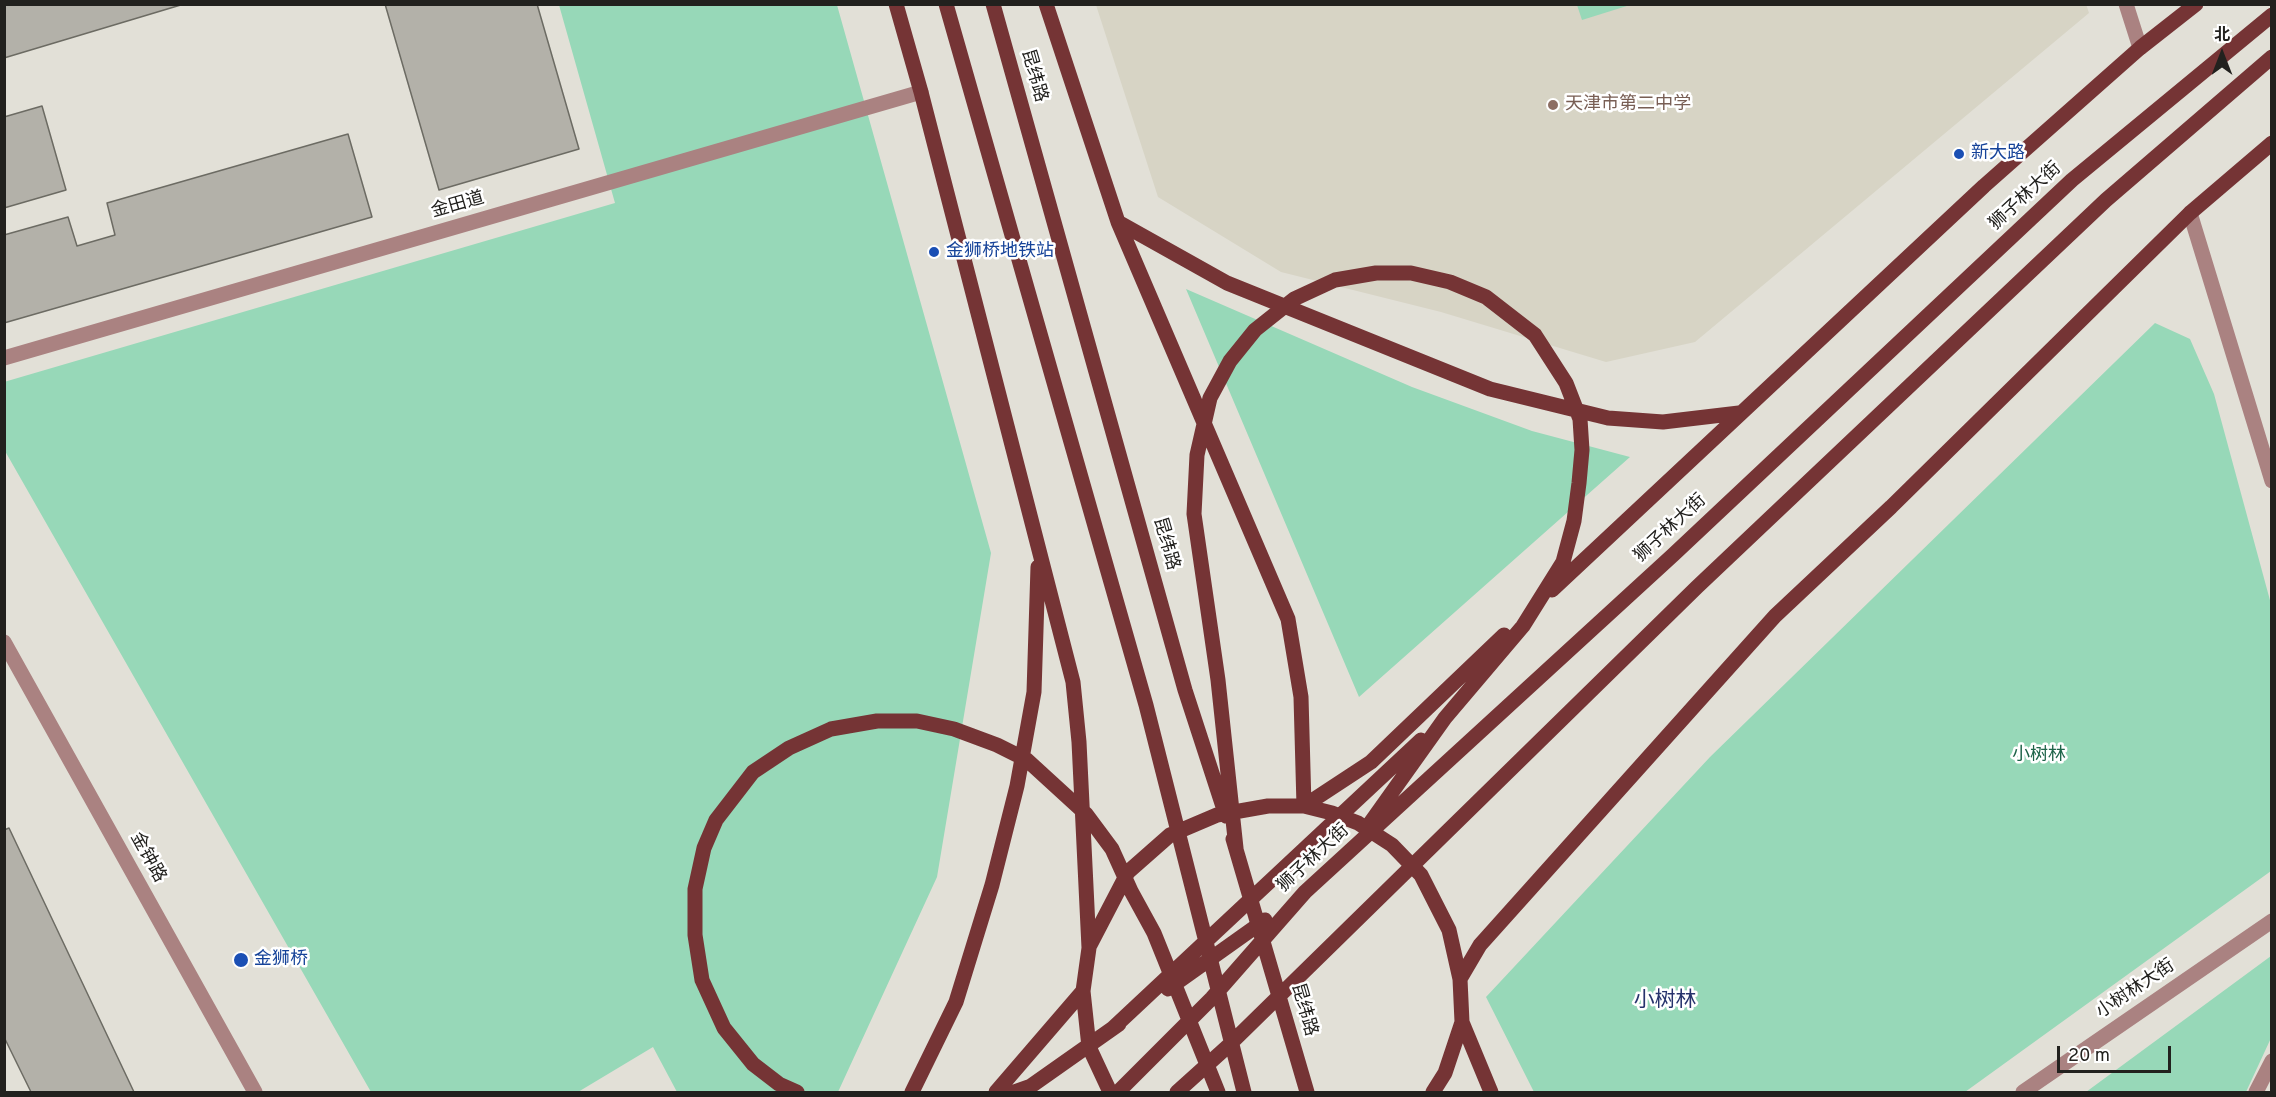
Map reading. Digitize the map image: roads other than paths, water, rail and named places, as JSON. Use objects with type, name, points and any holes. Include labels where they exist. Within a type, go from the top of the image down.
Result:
[{"type":"main road","points":[[896,4],[921,92],[1073,682],[1079,742],[1089,948],[1083,991],[1089,1047],[1110,1092]]},
{"type":"main road","points":[[946,4],[1146,705],[1244,1092]]},
{"type":"main road","name":"昆纬路","points":[[993,4],[1185,690],[1236,848],[1307,1092]]},
{"type":"main road","points":[[1046,4],[1118,222],[1288,619],[1301,697],[1304,806]]},
{"type":"main road","points":[[1304,806],[1371,762],[1739,413],[1984,186],[2140,48],[2196,4]]},
{"type":"main road","name":"狮子林大街","points":[[1118,1092],[1212,998],[1305,892],[1664,563],[2072,180],[2271,15]]},
{"type":"main road","points":[[1177,1092],[1696,587],[2106,200],[2271,57]]},
{"type":"main road","points":[[1460,979],[1479,945],[1775,616],[1891,507],[2190,213],[2271,143]]},
{"type":"main road","points":[[1118,222],[1227,283],[1490,389],[1608,418],[1663,422],[1739,413]]},
{"type":"main road","points":[[1236,848],[1218,680],[1194,514],[1197,455],[1210,398],[1230,361],[1242,345],[1255,330],[1294,299],[1335,280],[1376,273],[1411,273],[1450,282],[1486,297],[1535,335],[1566,383],[1580,419],[1582,450],[1580,483],[1574,521],[1563,562],[1523,626],[1445,717],[1349,853]]},
{"type":"main road","points":[[912,1092],[956,1002],[993,885],[1017,786],[1034,692],[1039,552]]},
{"type":"main road","points":[[1112,1029],[1445,717]]},
{"type":"main road","points":[[797,1092],[779,1084],[753,1064],[724,1028],[702,980],[695,935],[695,889],[704,848],[716,820],[753,772],[789,748],[831,729],[877,721],[926,723],[954,729],[997,745],[1027,760],[1086,814],[1112,849],[1154,933],[1218,1092]]},
{"type":"main road","points":[[1089,948],[1128,872],[1170,835],[1217,815],[1268,806],[1304,806],[1332,813],[1359,823],[1392,845],[1421,875],[1449,930],[1460,979],[1462,1022],[1491,1092]]},
{"type":"main road","points":[[1014,1092],[1031,1086],[1305,892]]},
{"type":"main road","points":[[996,1092],[1083,991]]},
{"type":"main road","points":[[1433,1092],[1445,1073],[1462,1022]]},
{"type":"street","points":[[2126,4],[2140,48]]},
{"type":"street","name":"金田道","points":[[4,358],[921,92]]},
{"type":"street","points":[[2190,213],[2271,481]]},
{"type":"street","name":"金钟路","points":[[4,642],[255,1092]]},
{"type":"street","name":"小树林大街","points":[[2023,1092],[2271,921]]},
{"type":"street","points":[[2256,1092],[2271,1060]]},
{"type":"place","name":"天津市第二中学","points":[[1553,105]]},
{"type":"place","name":"新大路","points":[[1959,154]]},
{"type":"place","name":"金狮桥地铁站","points":[[934,252]]},
{"type":"place","name":"金狮桥","points":[[241,960]]},
{"type":"district","name":"小树林","points":[[1665,1002]]}]
